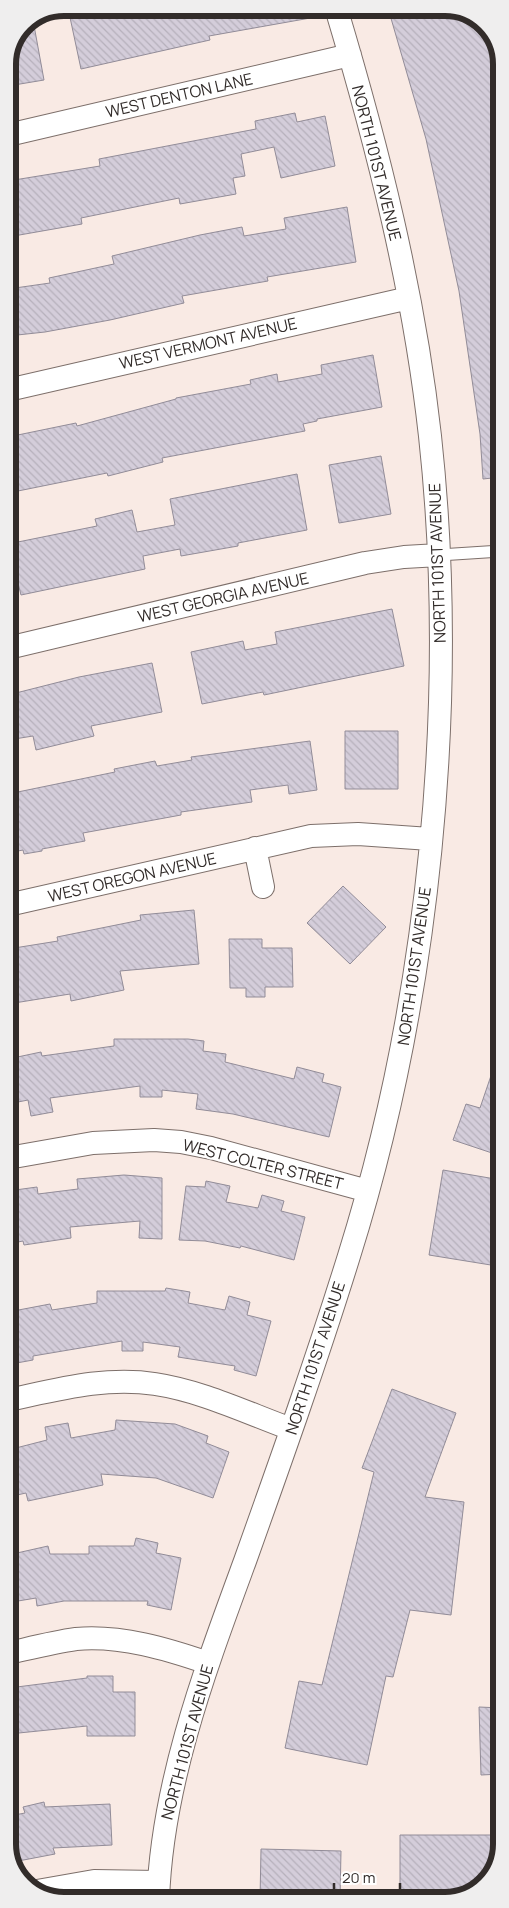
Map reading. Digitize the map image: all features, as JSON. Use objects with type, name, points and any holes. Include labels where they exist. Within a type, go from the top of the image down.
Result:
[{"type":"street","name":"NORTH 101ST AVENUE","points":[[158,1891],[168,1809],[208,1663],[291,1429],[349,1255],[368,1191],[394,1087],[407,1022],[430,839],[440,673],[439,555],[430,433],[409,298],[384,183],[338,16]]},
{"type":"street","name":"WEST DENTON LANE","points":[[16,133],[350,55]]},
{"type":"street","name":"WEST VERMONT AVENUE","points":[[16,388],[409,298]]},
{"type":"street","name":"WEST GEORGIA AVENUE","points":[[16,646],[365,563],[404,557],[439,555]]},
{"type":"street","name":"WEST OREGON AVENUE","points":[[16,904],[311,836],[358,834],[430,839]]},
{"type":"street","points":[[255,848],[263,887]]},
{"type":"street","name":"WEST COLTER STREET","points":[[16,1156],[93,1142],[154,1140],[181,1142],[211,1148],[368,1191]]},
{"type":"street","points":[[16,1398],[99,1382],[154,1383],[206,1398],[291,1429]]},
{"type":"street","points":[[16,1651],[60,1642],[96,1638],[148,1646],[208,1663]]},
{"type":"street","points":[[49,1889],[94,1881],[158,1891]]},
{"type":"lane","points":[[439,555],[493,552]]},
{"type":"building","points":[[70,16],[316,16],[209,36],[210,40],[81,69]]},
{"type":"building","points":[[390,16],[448,16],[463,20],[481,32],[492,55],[493,478],[483,479],[480,434],[459,291],[426,139]]},
{"type":"building","points":[[34,26],[44,80],[16,85],[17,55],[24,37]]},
{"type":"building","points":[[295,113],[297,122],[325,116],[335,166],[281,178],[274,147],[241,154],[245,176],[233,178],[236,194],[180,204],[179,198],[81,218],[82,224],[16,236],[16,180],[100,166],[99,159],[256,129],[255,121]]},
{"type":"building","points":[[347,207],[356,262],[267,277],[268,281],[182,296],[184,303],[110,320],[45,332],[16,335],[16,288],[50,283],[49,278],[114,264],[112,256],[200,235],[242,227],[244,236],[286,229],[284,218]]},
{"type":"building","points":[[373,355],[382,407],[317,419],[317,421],[303,424],[305,431],[162,458],[163,462],[108,476],[107,473],[16,491],[16,435],[76,423],[77,426],[176,398],[251,384],[250,380],[277,374],[278,382],[322,374],[321,365]]},
{"type":"building","points":[[381,456],[391,514],[339,523],[329,465]]},
{"type":"building","points":[[297,474],[307,530],[238,543],[238,546],[181,556],[180,549],[143,556],[145,569],[21,595],[16,575],[16,542],[97,526],[95,519],[132,510],[137,532],[175,525],[170,499]]},
{"type":"building","points":[[392,609],[404,666],[264,695],[263,692],[202,704],[191,652],[243,641],[245,650],[277,644],[275,632]]},
{"type":"building","points":[[152,663],[162,712],[91,726],[94,736],[36,750],[33,736],[16,739],[16,693],[79,677]]},
{"type":"building","points":[[345,731],[398,731],[398,789],[345,789]]},
{"type":"building","points":[[310,741],[317,790],[289,794],[288,785],[250,790],[252,802],[181,812],[181,815],[83,833],[85,841],[42,849],[42,851],[24,854],[23,850],[16,851],[16,792],[115,772],[114,769],[155,761],[157,766],[192,760],[191,757]]},
{"type":"building","points":[[343,886],[386,927],[350,964],[307,923]]},
{"type":"building","points":[[194,910],[199,964],[120,971],[124,990],[71,1001],[70,994],[16,1003],[16,948],[58,941],[57,937],[141,920],[140,915]]},
{"type":"building","points":[[229,939],[262,939],[262,948],[292,948],[293,987],[265,987],[265,997],[246,997],[246,988],[230,988]]},
{"type":"building","points":[[114,1039],[188,1039],[204,1041],[203,1051],[226,1054],[225,1062],[294,1079],[297,1067],[324,1074],[322,1082],[341,1087],[329,1137],[233,1114],[196,1109],[198,1094],[162,1090],[162,1097],[140,1097],[140,1086],[50,1098],[53,1112],[31,1116],[28,1100],[16,1102],[16,1057],[41,1052],[42,1056],[114,1046]]},
{"type":"building","points":[[493,1070],[493,1153],[453,1140],[466,1104],[480,1108]]},
{"type":"building","points":[[443,1170],[493,1179],[493,1265],[429,1255]]},
{"type":"building","points":[[124,1175],[162,1178],[162,1239],[139,1238],[140,1221],[70,1227],[71,1238],[24,1245],[23,1241],[16,1242],[16,1190],[37,1187],[38,1194],[78,1189],[77,1179]]},
{"type":"building","points":[[206,1181],[230,1186],[226,1202],[258,1208],[262,1195],[284,1201],[281,1211],[305,1217],[294,1260],[241,1246],[240,1248],[205,1241],[179,1240],[186,1186],[205,1187]]},
{"type":"building","points":[[166,1288],[190,1292],[188,1303],[225,1310],[229,1296],[250,1302],[247,1315],[271,1321],[256,1376],[234,1370],[235,1366],[178,1357],[180,1347],[143,1342],[143,1351],[122,1351],[122,1341],[33,1356],[33,1360],[16,1363],[16,1310],[50,1304],[52,1310],[97,1303],[97,1291],[165,1291]]},
{"type":"building","points":[[392,1389],[456,1413],[425,1497],[464,1502],[451,1615],[410,1610],[393,1677],[386,1676],[367,1765],[285,1748],[299,1681],[322,1685],[374,1472],[362,1468]]},
{"type":"building","points":[[116,1420],[175,1424],[208,1436],[206,1443],[229,1452],[213,1498],[156,1478],[101,1474],[103,1485],[28,1501],[26,1493],[16,1495],[16,1448],[47,1440],[45,1427],[68,1423],[71,1438],[115,1430]]},
{"type":"building","points":[[136,1538],[158,1543],[156,1553],[181,1558],[171,1610],[147,1605],[148,1601],[64,1601],[37,1606],[36,1598],[16,1601],[16,1553],[48,1546],[50,1554],[89,1554],[89,1546],[134,1546]]},
{"type":"building","points":[[87,1676],[113,1676],[113,1692],[135,1692],[135,1736],[87,1736],[87,1726],[16,1733],[16,1687],[87,1678]]},
{"type":"building","points":[[479,1707],[493,1708],[493,1774],[481,1775]]},
{"type":"building","points":[[44,1802],[45,1807],[110,1804],[112,1845],[53,1848],[55,1854],[20,1861],[16,1844],[16,1815],[25,1813],[23,1807]]},
{"type":"building","points":[[400,1835],[493,1835],[490,1859],[481,1876],[474,1882],[454,1891],[400,1892]]},
{"type":"building","points":[[261,1849],[341,1851],[340,1892],[260,1892]]}]
